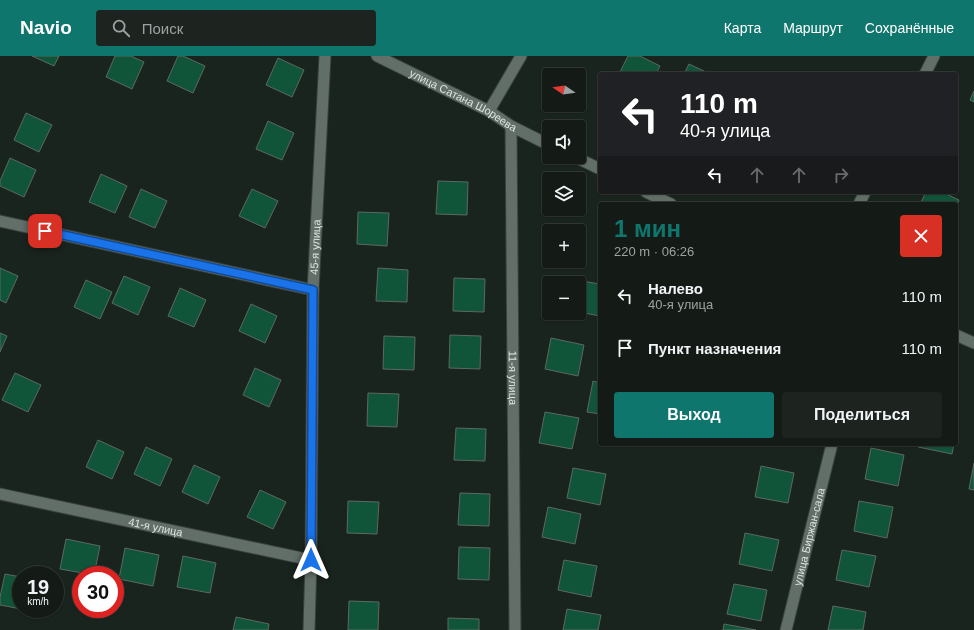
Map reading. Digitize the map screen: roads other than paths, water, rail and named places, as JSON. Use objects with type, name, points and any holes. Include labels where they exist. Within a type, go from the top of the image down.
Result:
[{"type":"street","name":"45-я улица","points":[[309,630],[313,290],[325,56]]},
{"type":"street","name":"улица Сатана Шореева","points":[[377,56],[489,111],[511,126],[542,142]]},
{"type":"street","points":[[489,111],[521,56]]},
{"type":"street","points":[[926,72],[934,56]]},
{"type":"street","name":"11-я улица","points":[[511,126],[515,630]]},
{"type":"street","points":[[586,163],[598,168]]},
{"type":"street","points":[[650,194],[667,202]]},
{"type":"street","points":[[0,221],[313,290]]},
{"type":"street","points":[[958,336],[974,343]]},
{"type":"street","name":"улица Биржан-сала","points":[[786,630],[832,446]]},
{"type":"street","name":"41-я улица","points":[[0,494],[311,560]]}]
